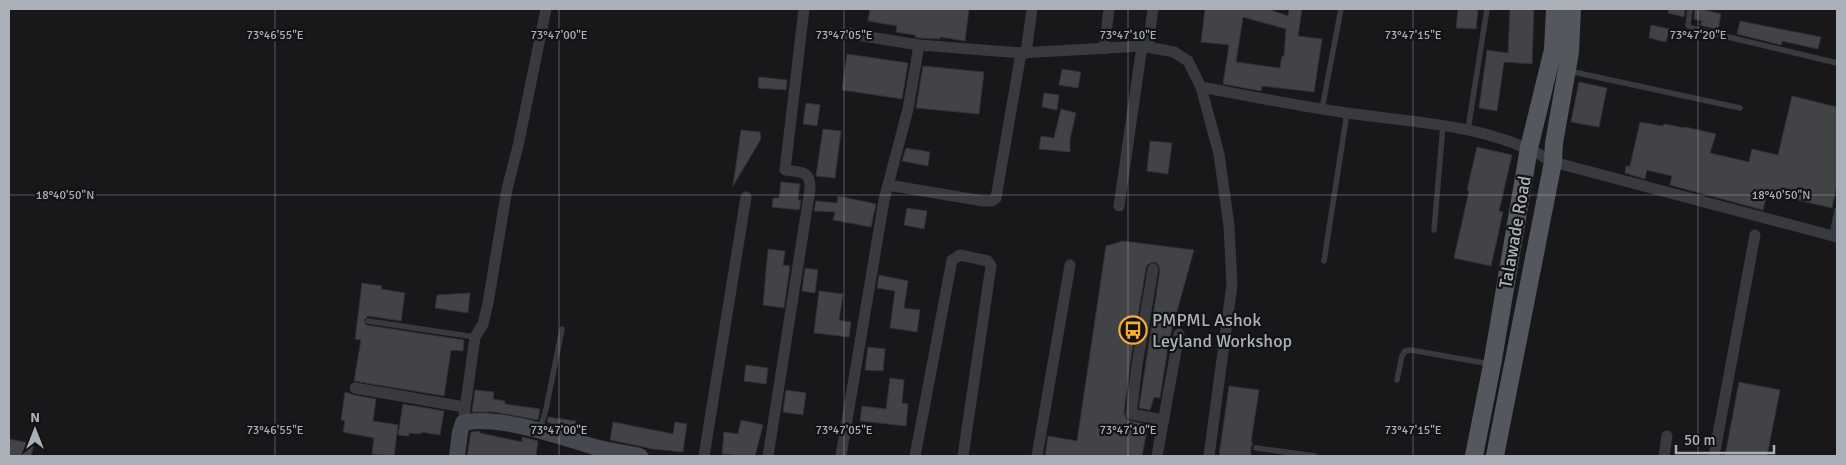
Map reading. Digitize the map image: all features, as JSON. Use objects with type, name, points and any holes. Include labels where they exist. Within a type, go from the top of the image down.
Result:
[{"type":"main road","name":"Talawade Road","points":[[1474,456],[1492,365],[1529,148],[1553,50],[1555,9]]},
{"type":"main road","name":"Talawade Road","points":[[1495,456],[1553,162],[1554,143],[1570,52],[1572,9]]},
{"type":"street","points":[[457,456],[475,337],[483,324],[488,303],[507,189],[518,146],[546,9]]},
{"type":"street","points":[[768,456],[810,189],[808,176],[803,172],[785,170],[804,9]]},
{"type":"street","points":[[888,184],[983,201],[992,201],[996,198],[1032,9]]},
{"type":"street","points":[[1104,50],[1109,9]]},
{"type":"street","points":[[1119,206],[1153,9]]},
{"type":"street","points":[[845,33],[919,45],[1024,53],[1145,47],[1174,52],[1188,61],[1201,87],[1219,154],[1229,226],[1232,285],[1209,456]]},
{"type":"street","points":[[840,456],[888,184],[909,102],[919,45]]},
{"type":"street","points":[[1201,87],[1347,113],[1468,129],[1529,148],[1553,162],[1834,236]]},
{"type":"street","points":[[704,456],[746,197]]},
{"type":"street","points":[[1714,456],[1755,235]]},
{"type":"street","points":[[915,456],[952,260],[960,255],[988,261],[991,266],[963,456]]},
{"type":"street","points":[[1037,456],[1070,265]]},
{"type":"street","points":[[1153,269],[1131,414],[1164,420]]},
{"type":"street","points":[[1157,456],[1179,334]]},
{"type":"street","points":[[355,388],[464,407]]},
{"type":"street","points":[[463,423],[484,421],[539,431],[596,447],[640,456]]},
{"type":"street","points":[[1664,456],[1667,436]]},
{"type":"lane","points":[[1322,109],[1341,9]]},
{"type":"lane","points":[[1468,129],[1487,9]]},
{"type":"lane","points":[[1690,9],[1688,25],[1691,28],[1837,63]]},
{"type":"lane","points":[[1566,71],[1740,108]]},
{"type":"lane","points":[[1324,261],[1347,113]]},
{"type":"lane","points":[[1434,230],[1443,126]]},
{"type":"lane","points":[[1834,236],[1837,210]]},
{"type":"lane","points":[[368,321],[475,337]]},
{"type":"lane","points":[[539,431],[546,409],[562,329]]},
{"type":"lane","points":[[1397,380],[1402,356],[1406,351],[1411,350],[1492,365]]},
{"type":"lane","points":[[1256,448],[1315,456]]},
{"type":"building","points":[[870,9],[969,9],[965,41],[940,37],[940,39],[920,38],[915,37],[915,35],[896,32],[897,26],[868,21]]},
{"type":"building","points":[[1205,9],[1268,9],[1288,16],[1289,9],[1302,9],[1298,36],[1322,39],[1314,92],[1262,86],[1261,91],[1223,84],[1229,45],[1201,42]],"holes":[[[1243,17],[1286,29],[1284,56],[1282,56],[1280,68],[1236,62]]]},
{"type":"building","points":[[1458,9],[1478,9],[1476,29],[1456,28]]},
{"type":"building","points":[[1510,9],[1534,9],[1532,64],[1504,62],[1497,111],[1479,108],[1487,50],[1508,53]]},
{"type":"building","points":[[1669,9],[1685,9],[1684,17],[1668,13]]},
{"type":"building","points":[[1695,9],[1721,14],[1718,30],[1700,25],[1702,21],[1694,19]]},
{"type":"building","points":[[1740,21],[1821,37],[1818,49],[1782,41],[1781,45],[1737,34]]},
{"type":"building","points":[[1651,25],[1669,29],[1666,42],[1649,38]]},
{"type":"building","points":[[847,54],[908,63],[902,99],[842,90]]},
{"type":"building","points":[[923,66],[984,72],[979,114],[916,108]]},
{"type":"building","points":[[1062,69],[1081,72],[1078,88],[1059,85]]},
{"type":"building","points":[[759,77],[787,80],[786,90],[758,88]]},
{"type":"building","points":[[1579,82],[1607,88],[1599,127],[1571,122]]},
{"type":"building","points":[[1044,93],[1059,95],[1057,110],[1042,107]]},
{"type":"building","points":[[1792,96],[1837,107],[1837,184],[1832,208],[1767,193],[1763,210],[1670,185],[1672,176],[1647,170],[1645,179],[1625,173],[1626,166],[1630,166],[1640,122],[1685,127],[1716,134],[1710,153],[1749,162],[1752,149],[1778,155]]},
{"type":"building","points":[[806,103],[820,105],[817,126],[803,124]]},
{"type":"building","points":[[1061,109],[1076,113],[1070,139],[1070,152],[1039,149],[1041,136],[1054,138]]},
{"type":"building","points":[[823,129],[841,131],[835,178],[816,176]]},
{"type":"building","points":[[741,130],[760,132],[761,139],[733,186]]},
{"type":"building","points":[[1150,141],[1172,143],[1168,174],[1147,171]]},
{"type":"building","points":[[1477,147],[1512,155],[1499,211],[1503,212],[1491,266],[1454,258]]},
{"type":"building","points":[[906,148],[930,152],[928,166],[902,161]]},
{"type":"building","points":[[781,182],[800,184],[798,200],[801,200],[799,210],[772,207],[773,198],[779,198]]},
{"type":"building","points":[[838,196],[876,204],[871,227],[833,220],[835,212],[814,211],[816,201],[837,203]]},
{"type":"building","points":[[907,208],[927,211],[924,229],[904,225]]},
{"type":"building","name":"PMPML Ashok Leyland Workshop","points":[[1123,241],[1194,250],[1169,340],[1160,398],[1154,397],[1150,410],[1139,408],[1160,270],[1158,264],[1154,262],[1148,264],[1146,268],[1124,413],[1127,420],[1148,425],[1142,456],[1045,456],[1048,436],[1077,441],[1106,246]]},
{"type":"building","points":[[768,249],[785,251],[783,265],[790,266],[784,308],[763,305]]},
{"type":"building","points":[[805,268],[818,270],[815,293],[802,291]]},
{"type":"building","points":[[879,275],[908,281],[904,308],[920,310],[917,332],[890,328],[895,291],[877,288]]},
{"type":"building","points":[[362,283],[382,286],[381,289],[405,293],[401,321],[368,316],[364,320],[366,325],[464,340],[463,351],[451,350],[444,396],[354,381],[361,340],[355,339]]},
{"type":"building","points":[[819,291],[843,294],[839,320],[851,322],[849,337],[814,333]]},
{"type":"building","points":[[470,293],[468,313],[435,308],[437,295]]},
{"type":"building","points":[[868,347],[885,349],[883,371],[865,370]]},
{"type":"building","points":[[746,365],[768,368],[766,384],[744,381]]},
{"type":"building","points":[[890,378],[904,380],[902,403],[908,404],[906,426],[860,421],[862,406],[886,409]]},
{"type":"building","points":[[1739,382],[1780,390],[1767,456],[1725,456]]},
{"type":"building","points":[[1229,386],[1259,390],[1251,442],[1253,443],[1251,456],[1219,456]]},
{"type":"building","points":[[475,390],[494,392],[493,399],[505,401],[505,404],[540,409],[538,420],[494,412],[472,412]]},
{"type":"building","points":[[786,390],[806,393],[803,415],[783,412]]},
{"type":"building","points":[[345,392],[376,399],[373,421],[398,425],[394,456],[372,454],[374,438],[343,432],[345,421],[341,420]]},
{"type":"building","points":[[403,404],[444,411],[440,435],[421,432],[421,434],[409,433],[409,436],[398,435]]},
{"type":"building","points":[[548,417],[576,421],[574,430],[547,422]]},
{"type":"building","points":[[741,420],[763,425],[755,456],[722,454],[724,432],[738,434]]},
{"type":"building","points":[[613,422],[673,434],[675,422],[687,424],[683,452],[653,449],[610,440]]},
{"type":"building","points":[[480,431],[480,433],[522,442],[522,437],[538,441],[536,456],[467,456],[471,432]]},
{"type":"building","points":[[9,439],[34,444],[31,456],[9,456]]},
{"type":"place","name":"PMPML Ashok Leyland Workshop","points":[[1133,330]]}]
